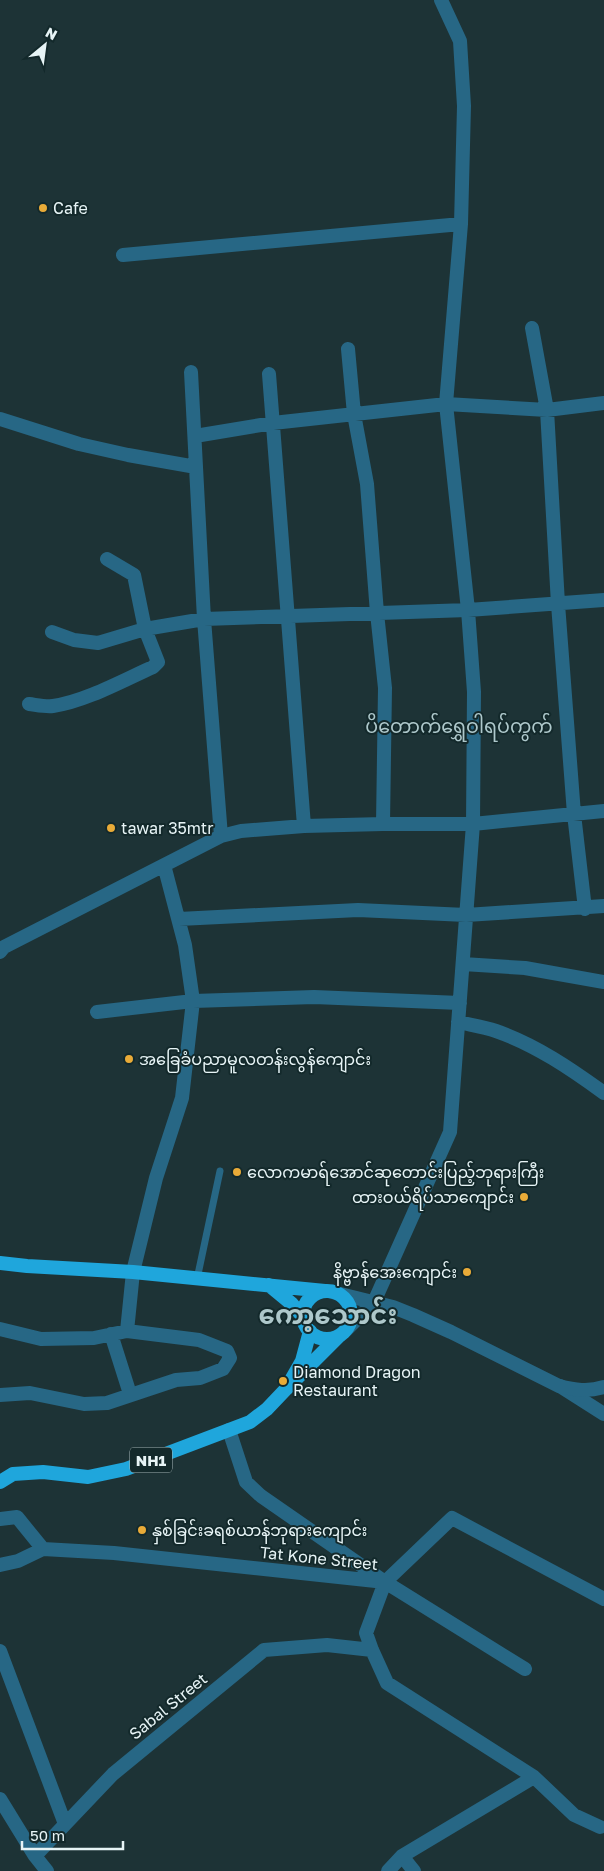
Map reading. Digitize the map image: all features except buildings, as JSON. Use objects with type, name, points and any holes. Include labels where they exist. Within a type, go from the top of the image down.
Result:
[{"type":"highway","points":[[0,1263],[133,1272],[268,1284],[329,1292],[340,1295],[350,1307],[350,1323],[343,1333],[332,1338],[316,1336],[310,1331],[304,1318],[292,1304],[268,1284]]},
{"type":"highway","points":[[304,1318],[307,1303],[311,1297],[329,1292]]},
{"type":"highway","name":"NH1","points":[[286,1389],[302,1361],[310,1331]]},
{"type":"highway","name":"NH1","points":[[0,1482],[13,1474],[43,1472],[88,1477],[126,1469],[250,1422],[268,1409],[343,1333]]},
{"type":"street","points":[[343,1333],[374,1302],[450,1132],[460,1003],[473,824],[474,692],[468,610],[446,404],[461,224],[464,106],[460,41],[441,0]]},
{"type":"street","points":[[123,255],[461,224]]},
{"type":"street","points":[[532,328],[547,410],[558,604],[574,814],[585,909]]},
{"type":"street","points":[[348,349],[354,414],[368,484],[377,613],[385,688],[383,824]]},
{"type":"street","points":[[191,372],[204,619],[221,836]]},
{"type":"street","points":[[269,374],[304,826]]},
{"type":"street","points":[[195,436],[274,423],[446,404],[547,410],[604,403]]},
{"type":"street","points":[[0,419],[89,446],[196,467]]},
{"type":"street","points":[[30,704],[52,706],[73,701],[153,667],[158,662],[145,629],[134,574],[107,559]]},
{"type":"street","points":[[52,632],[74,640],[98,643],[145,629],[204,619],[468,610],[604,600]]},
{"type":"street","points":[[0,952],[4,947],[221,836],[240,831],[304,826],[473,824],[604,811]]},
{"type":"street","points":[[127,1331],[133,1272],[156,1178],[182,1098],[193,1001],[180,920],[164,865]]},
{"type":"street","points":[[180,920],[358,910],[466,915],[585,909],[604,906]]},
{"type":"street","points":[[462,964],[525,968],[604,982]]},
{"type":"street","points":[[97,1012],[193,1001],[314,997],[460,1003]]},
{"type":"street","points":[[458,1022],[496,1031],[518,1040],[569,1067],[604,1094]]},
{"type":"street","points":[[329,1292],[393,1307],[451,1332],[559,1386],[604,1414]]},
{"type":"street","points":[[0,1328],[41,1339],[94,1338],[127,1331],[199,1340],[227,1351],[230,1358],[223,1369],[200,1378],[176,1380],[107,1403],[84,1404],[30,1393],[0,1395]]},
{"type":"street","points":[[111,1334],[130,1394]]},
{"type":"street","points":[[559,1386],[576,1390],[595,1390],[604,1387]]},
{"type":"street","points":[[229,1430],[246,1482],[260,1496],[385,1582],[525,1669]]},
{"type":"street","points":[[0,1518],[17,1517],[43,1548],[18,1561],[0,1565]]},
{"type":"street","name":"Tat Kone Street","points":[[43,1548],[114,1553],[385,1582],[452,1518],[604,1599]]},
{"type":"street","points":[[385,1582],[366,1633],[388,1683],[534,1778],[574,1815],[600,1827]]},
{"type":"street","name":"Sabal Street","points":[[35,1856],[113,1774],[264,1650],[327,1646],[372,1650]]},
{"type":"street","points":[[0,1651],[65,1824]]},
{"type":"street","points":[[388,1871],[402,1856],[534,1778]]},
{"type":"street","points":[[0,1799],[35,1856],[47,1871]]},
{"type":"street","points":[[402,1856],[414,1871]]},
{"type":"lane","points":[[197,1279],[220,1171]]},
{"type":"place","name":"Cafe","points":[[43,208]]},
{"type":"place","name":"tawar 35mtr","points":[[111,828]]},
{"type":"place","name":"အခြေခံပညာမူလတန်းလွန်ကျောင်း","points":[[129,1059]]},
{"type":"place","name":"လောကမာရ်အောင်ဆုတောင်းပြည့်ဘုရားကြီး","points":[[237,1172]]},
{"type":"place","name":"ထားဝယ်ရိပ်သာကျောင်း","points":[[524,1197]]},
{"type":"place","name":"နိဗ္ဗာန်အေးကျောင်း","points":[[467,1272]]},
{"type":"place","name":"Diamond Dragon Restaurant","points":[[283,1381]]},
{"type":"place","name":"နှစ်ခြင်းခရစ်ယာန်ဘုရားကျောင်း","points":[[142,1530]]},
{"type":"district","name":"ပိတောက်ရွှေဝါရပ်ကွက်","points":[[459,725]]},
{"type":"district","name":"ကော့သောင်း","points":[[328,1314]]}]
